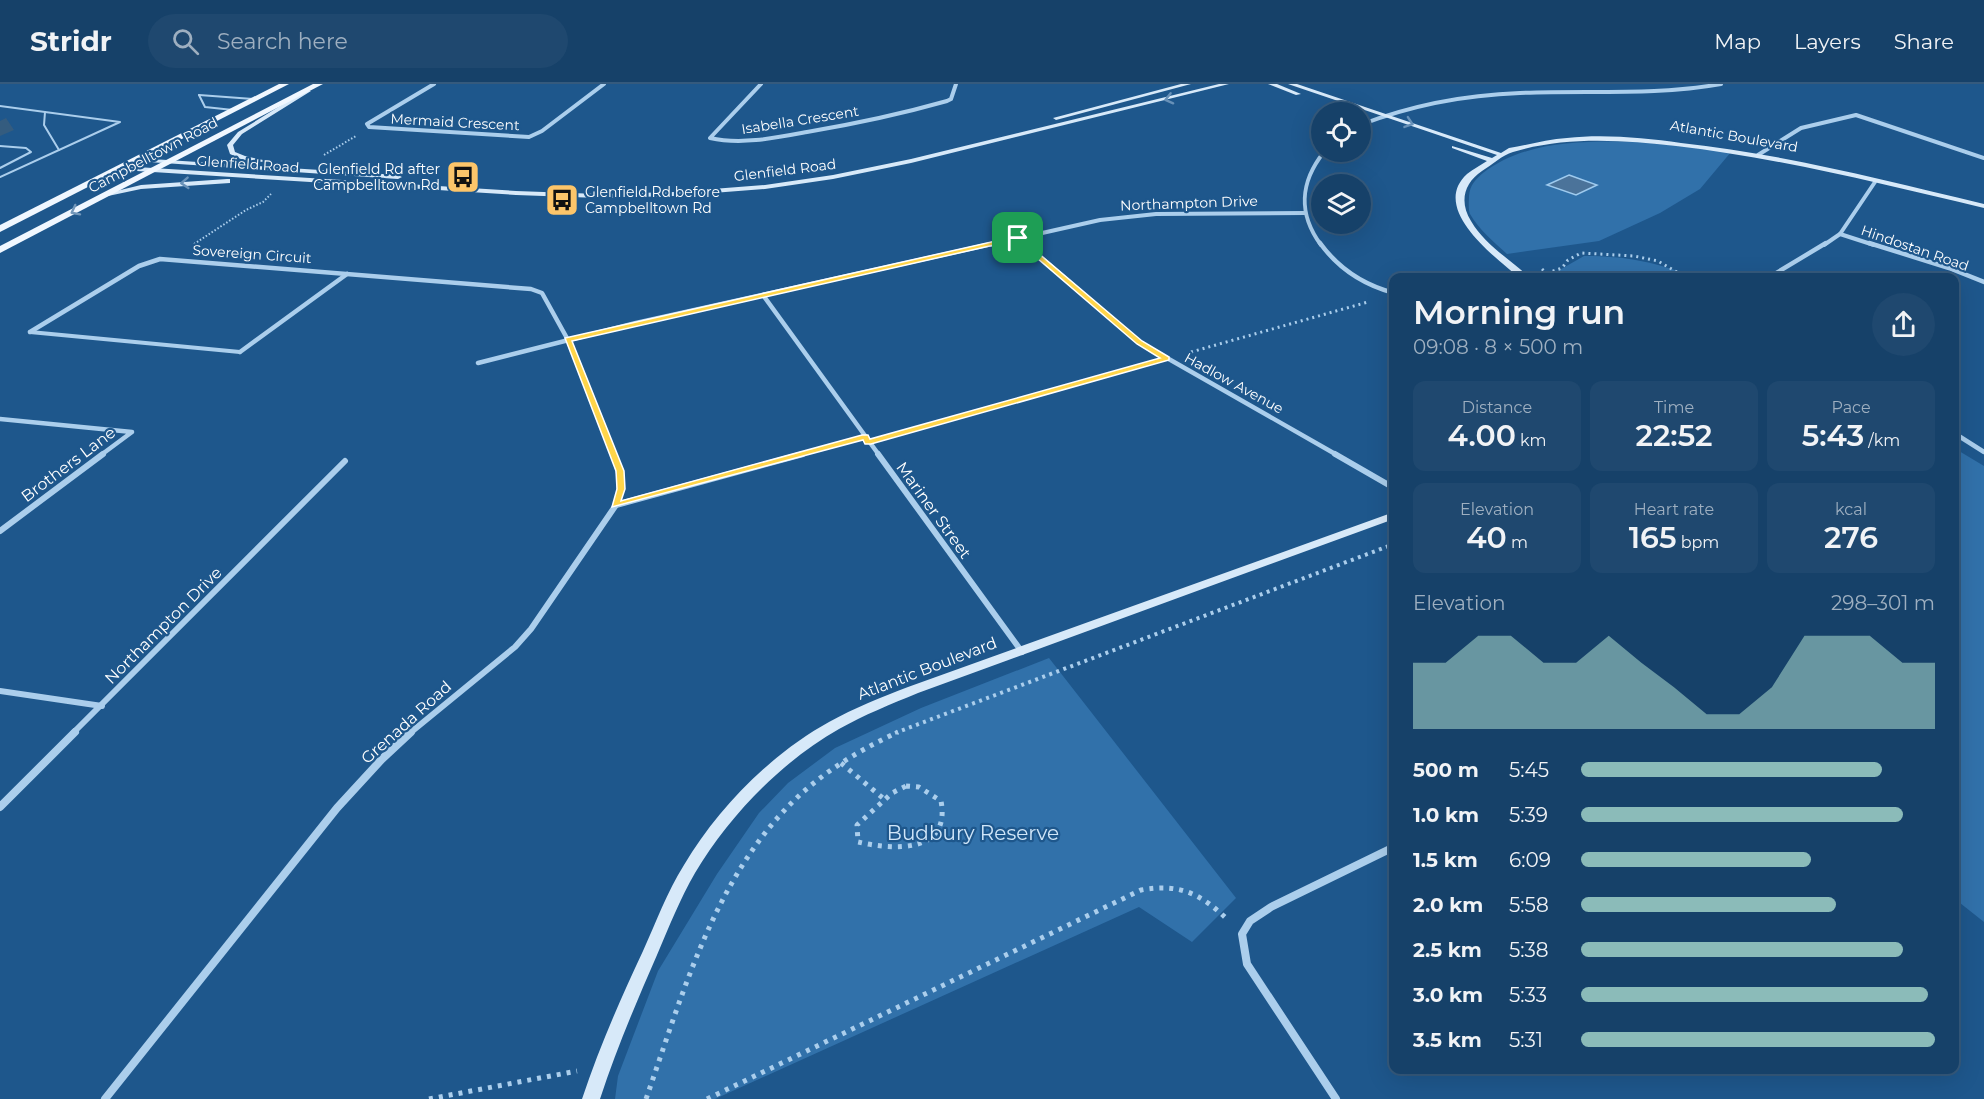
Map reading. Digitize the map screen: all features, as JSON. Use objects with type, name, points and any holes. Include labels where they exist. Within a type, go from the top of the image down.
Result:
[{"type":"main road","name":"Campbelltown Road","points":[[0,229],[285,84]]},
{"type":"main road","name":"Glenfield Road","points":[[136,160],[520,185],[607,188],[681,186],[764,179],[874,162],[1188,84]]},
{"type":"main road","name":"Glenfield Road","points":[[121,168],[599,196],[674,194],[765,187],[833,177],[911,161],[1226,84]]},
{"type":"main road","points":[[1271,84],[1324,102]]},
{"type":"main road","points":[[1291,84],[1502,155]]},
{"type":"main road","name":"Campbelltown Road","points":[[0,250],[316,86]]},
{"type":"main road","points":[[316,86],[240,133],[230,145],[232,153],[243,158],[270,163],[358,174]]},
{"type":"main road","points":[[1373,119],[1490,160]]},
{"type":"main road","name":"Atlantic Boulevard","points":[[1520,273],[1480,240],[1467,222],[1462,210],[1461,199],[1465,181],[1480,164],[1551,141],[1617,139],[1675,142],[1758,155],[1984,206]]},
{"type":"main road","points":[[108,194],[168,185],[240,181],[384,189],[453,189]]},
{"type":"main road","name":"Atlantic Boulevard","points":[[591,1099],[609,1044],[650,952],[696,858],[749,793],[774,769],[812,740],[857,713],[913,690],[1389,517]]},
{"type":"street","name":"Mermaid Crescent","points":[[434,84],[367,124],[369,128],[529,137],[542,131],[604,84]]},
{"type":"street","name":"Isabella Crescent","points":[[760,84],[710,138],[723,142],[762,139],[854,123],[947,101],[951,99],[956,84]]},
{"type":"street","points":[[1373,119],[1423,104],[1486,95],[1558,92],[1667,93],[1721,84]]},
{"type":"street","points":[[1758,155],[1802,128],[1856,115],[1984,158]]},
{"type":"street","points":[[1318,162],[1308,180],[1304,198],[1305,213],[1316,235],[1334,260],[1363,283],[1389,292]]},
{"type":"street","points":[[1777,273],[1840,234],[1875,182]]},
{"type":"street","name":"Northampton Drive","points":[[478,363],[763,295],[1122,217],[1156,214],[1305,213]]},
{"type":"street","name":"Hindostan Road","points":[[1840,234],[1920,258],[1984,282]]},
{"type":"street","name":"Hadlow Avenue","points":[[1018,238],[1139,342],[1389,485]]},
{"type":"street","name":"Sovereign Circuit","points":[[30,332],[139,266],[160,259],[531,289],[542,293],[568,340]]},
{"type":"street","points":[[240,352],[348,273]]},
{"type":"street","name":"Mariner Street","points":[[763,295],[1022,652]]},
{"type":"street","name":"Grenada Road","points":[[105,1099],[337,808],[382,759],[424,720],[515,647],[531,630],[616,506],[621,489],[620,471],[568,340]]},
{"type":"street","name":"Brothers Lane","points":[[0,419],[132,432],[0,531]]},
{"type":"street","points":[[1959,437],[1984,452]]},
{"type":"street","points":[[616,506],[866,440]]},
{"type":"street","name":"Northampton Drive","points":[[0,807],[345,461]]},
{"type":"street","points":[[0,692],[102,706]]},
{"type":"street","points":[[1336,1099],[1247,964],[1242,934],[1250,921],[1271,907],[1389,849]]},
{"type":"lane","points":[[233,110],[206,107],[199,95],[255,99]]},
{"type":"lane","points":[[0,106],[120,122],[0,177]]},
{"type":"lane","points":[[45,112],[44,125],[59,150]]},
{"type":"lane","points":[[0,146],[26,148],[31,152],[0,168]]},
{"type":"lane","name":"Sovereign Circuit","points":[[30,332],[240,352]]},
{"type":"path","points":[[319,158],[363,131],[356,130],[367,124]]},
{"type":"path","points":[[193,244],[276,191]]},
{"type":"path","points":[[1537,264],[1547,273],[1562,268],[1568,260],[1581,253],[1634,256],[1658,261],[1678,273]]},
{"type":"path","points":[[866,440],[1382,298],[1386,291]]},
{"type":"path","points":[[646,1099],[697,956],[721,902],[745,860],[782,814],[841,763],[911,726],[1389,546]]},
{"type":"path","points":[[841,763],[884,800]]},
{"type":"path","points":[[916,785],[927,789],[941,801],[944,817],[934,834],[910,846],[881,848],[858,842],[857,825],[884,800],[896,789],[916,785]]},
{"type":"path","points":[[707,1099],[1141,890],[1159,886],[1177,887],[1194,892],[1216,908],[1242,934]]},
{"type":"path","points":[[429,1099],[602,1067]]},
{"type":"green space","points":[[1642,142],[1731,152],[1700,189],[1660,213],[1599,241],[1507,254],[1482,231],[1470,214],[1470,192],[1475,180],[1500,162],[1519,154],[1559,144]]},
{"type":"green space","points":[[1584,256],[1641,261],[1684,273],[1557,273]]},
{"type":"green space","points":[[1959,451],[1984,466],[1984,922],[1959,902]]},
{"type":"green space","name":"Budbury Reserve","points":[[1049,658],[1236,898],[1192,942],[1139,907],[715,1099],[615,1099],[618,1076],[658,971],[717,874],[759,813],[788,783],[835,748],[921,708]]},
{"type":"shaded area","points":[[1569,175],[1597,185],[1576,195],[1547,185]]},
{"type":"place","name":"Glenfield Rd after Campbelltown Rd","points":[[463,177]]},
{"type":"place","name":"Glenfield Rd before Campbelltown Rd","points":[[562,200]]},
{"type":"route","points":[[1018,238],[1139,342],[1167,358],[868,442],[865,437],[616,506],[621,489],[620,471],[568,340],[1018,238]]}]
